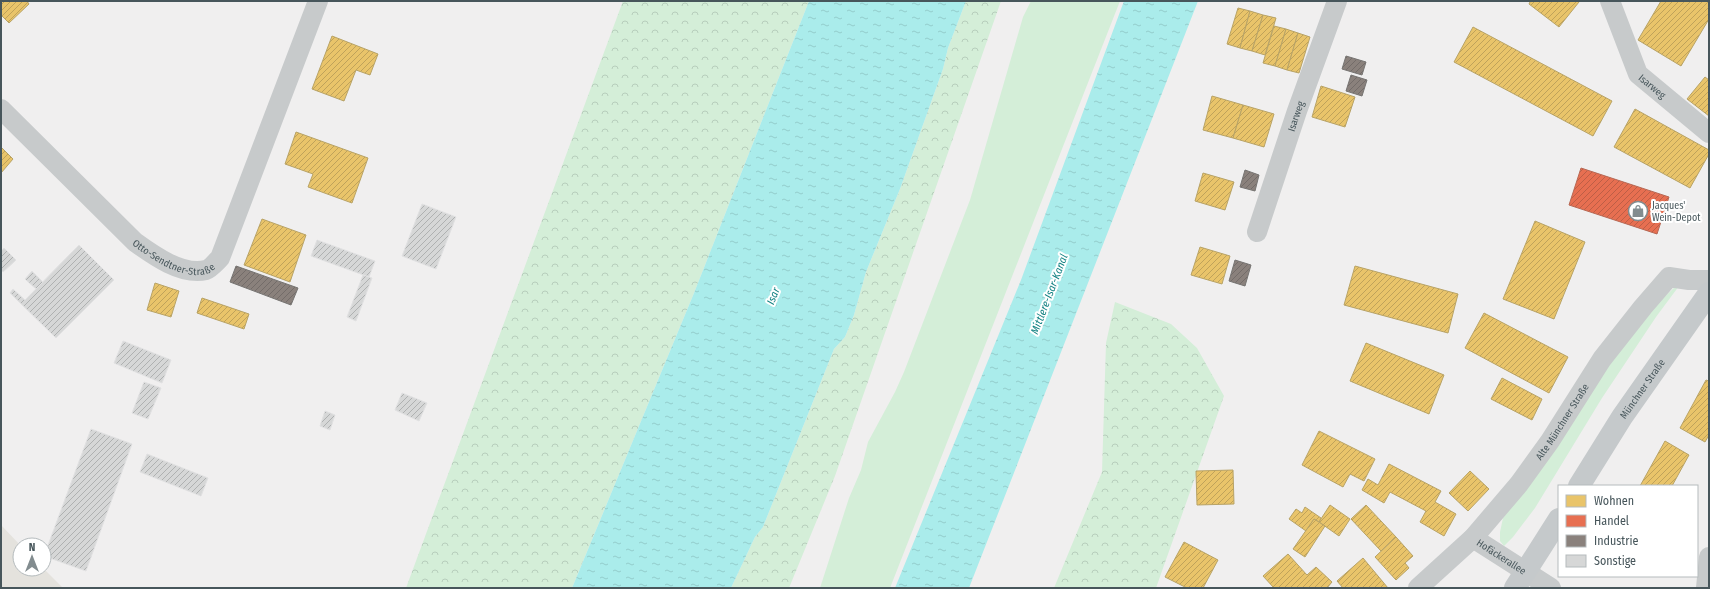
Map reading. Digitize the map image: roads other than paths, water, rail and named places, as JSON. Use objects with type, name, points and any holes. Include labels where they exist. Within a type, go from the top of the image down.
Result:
[{"type":"main road","name":"Münchner Straße","points":[[1580,485],[1622,417],[1709,294]]},
{"type":"main road","points":[[1520,580],[1558,521]]},
{"type":"street","name":"Otto-Sendtner-Straße","points":[[1,109],[135,242],[156,257],[186,270],[206,270],[220,258],[318,1]]},
{"type":"street","name":"Isarweg","points":[[1257,232],[1297,111],[1337,1]]},
{"type":"street","name":"Isarweg","points":[[1610,1],[1638,74],[1709,134]]},
{"type":"street","name":"Alte Münchner Straße","points":[[1418,588],[1473,538],[1519,484],[1550,441],[1602,359],[1669,277],[1689,280],[1709,280]]},
{"type":"street","name":"Hofäckerallee","points":[[1473,538],[1520,580],[1550,588]]},
{"type":"street","points":[[1706,588],[1709,556]]},
{"type":"water","name":"Isar","points":[[809,1],[966,1],[948,48],[943,69],[900,189],[866,272],[854,315],[845,337],[834,349],[763,527],[755,537],[731,588],[572,588],[694,293]]},
{"type":"water","name":"Mittlere-Isar-Kanal","points":[[1124,1],[1198,1],[969,588],[895,588],[1021,280]]},
{"type":"place","name":"Jacques' Wein-Depot","points":[[1638,211]]}]
